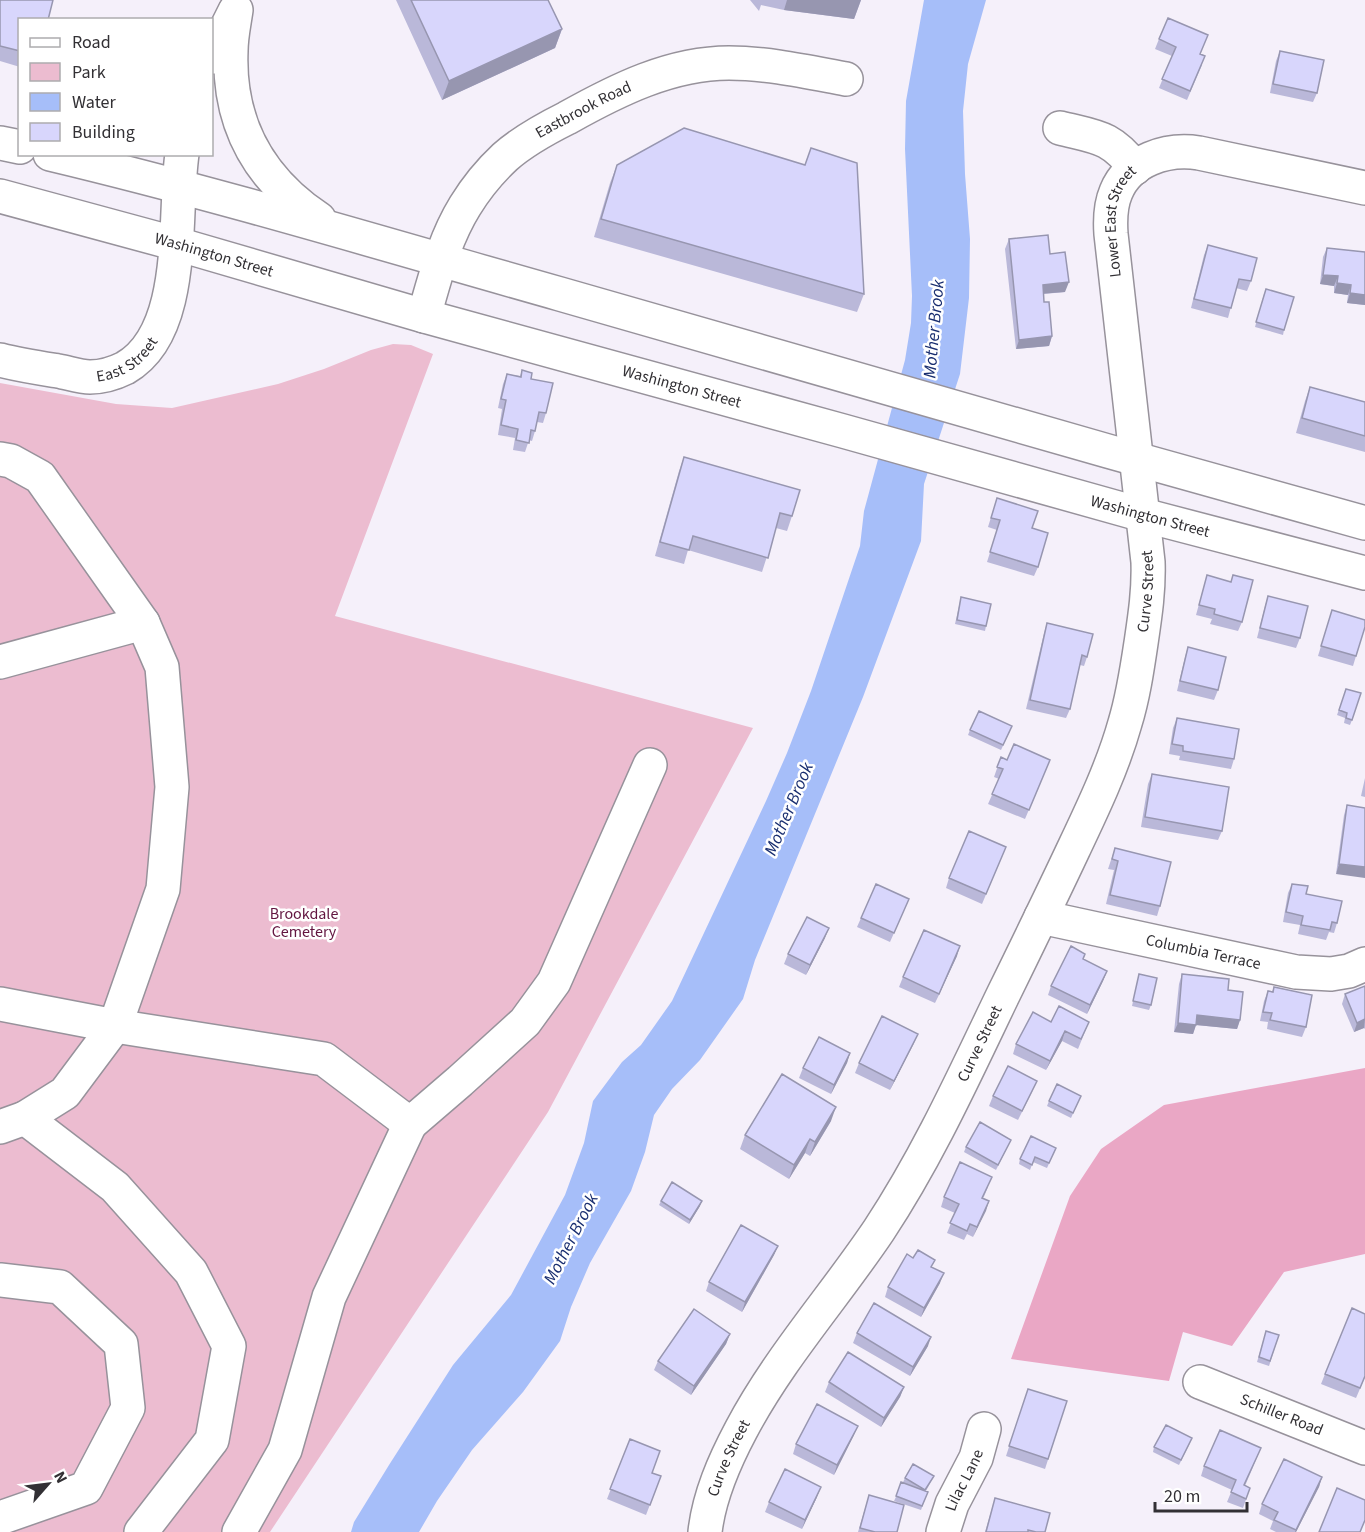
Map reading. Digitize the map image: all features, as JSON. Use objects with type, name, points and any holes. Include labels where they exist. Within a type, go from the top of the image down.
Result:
[{"type":"street","points":[[213,55],[239,5]]},
{"type":"street","points":[[239,5],[231,52],[231,74],[238,117],[247,141],[257,159],[276,183],[311,214],[333,229]]},
{"type":"street","name":"Eastbrook Road","points":[[424,316],[440,260],[454,223],[465,205],[484,179],[507,156],[543,130],[622,89],[684,68],[727,63],[769,66],[846,79]]},
{"type":"street","points":[[1060,128],[1106,140],[1124,154],[1135,168]]},
{"type":"street","points":[[0,143],[18,147]]},
{"type":"street","name":"Lower East Street","points":[[1143,515],[1110,218],[1116,191],[1135,168],[1157,156],[1194,152],[1365,188]]},
{"type":"street","points":[[66,156],[181,170],[333,229],[1136,460],[1365,523]]},
{"type":"street","name":"East Street","points":[[1,368],[90,377],[108,375],[132,364],[141,356],[149,346],[164,316],[174,276],[181,170]]},
{"type":"street","name":"Washington Street","points":[[0,196],[1143,515],[1365,573]]},
{"type":"street","points":[[0,459],[11,461],[40,477],[143,623],[162,667],[172,787],[163,889],[115,1026],[65,1093],[13,1123],[115,1187],[191,1272],[229,1346],[212,1440],[141,1532]]},
{"type":"street","name":"Curve Street","points":[[705,1532],[714,1489],[749,1414],[781,1365],[897,1202],[930,1142],[1041,917],[1103,783],[1132,699],[1148,598],[1148,562],[1143,515]]},
{"type":"street","points":[[0,662],[143,623]]},
{"type":"street","points":[[239,1532],[285,1450],[329,1297],[410,1124],[525,1022],[554,982],[650,765]]},
{"type":"street","name":"Columbia Terrace","points":[[1041,917],[1296,972],[1331,974],[1349,971],[1365,964]]},
{"type":"street","points":[[0,1004],[115,1026],[324,1059],[410,1124]]},
{"type":"street","points":[[0,1280],[60,1287],[122,1344],[128,1408],[86,1488],[0,1518]]},
{"type":"street","name":"Schiller Road","points":[[1200,1383],[1365,1448]]},
{"type":"street","name":"Lilac Lane","points":[[943,1532],[952,1504],[976,1458],[984,1429]]},
{"type":"green space","name":"Brookdale Cemetery","points":[[393,344],[411,345],[433,354],[335,616],[753,728],[548,1112],[270,1532],[0,1532],[0,383],[116,404],[172,408],[278,384]]},
{"type":"shaded area","points":[[1365,1068],[1365,1254],[1284,1272],[1232,1346],[1183,1332],[1169,1381],[1011,1359],[1070,1196],[1101,1149],[1164,1105]]},
{"type":"water","name":"Mother Brook","points":[[924,0],[986,0],[968,64],[963,111],[970,239],[969,298],[960,374],[924,484],[921,541],[863,697],[755,960],[743,999],[700,1060],[672,1089],[654,1115],[645,1152],[631,1191],[590,1263],[571,1307],[560,1341],[523,1392],[472,1450],[419,1532],[351,1532],[354,1522],[453,1365],[511,1295],[565,1195],[584,1143],[593,1101],[622,1062],[641,1045],[672,1001],[766,801],[811,691],[860,546],[864,511],[905,360],[911,323],[912,296],[905,149],[906,101]]},
{"type":"building","points":[[0,0],[53,0],[48,18],[18,18],[18,50],[0,46]]},
{"type":"building","points":[[411,0],[548,0],[562,29],[449,81]]},
{"type":"building","points":[[1168,18],[1208,35],[1200,54],[1205,56],[1190,91],[1162,79],[1176,47],[1159,39]]},
{"type":"building","points":[[1280,51],[1324,60],[1317,93],[1273,84]]},
{"type":"building","points":[[684,128],[805,165],[811,148],[857,163],[864,294],[601,219],[617,165]]},
{"type":"building","points":[[1048,235],[1050,254],[1065,252],[1069,282],[1043,285],[1044,302],[1049,302],[1052,336],[1019,340],[1009,239]]},
{"type":"building","points":[[1208,245],[1257,258],[1251,281],[1239,279],[1231,308],[1194,299]]},
{"type":"building","points":[[1327,248],[1365,252],[1365,295],[1350,293],[1351,285],[1337,283],[1338,276],[1323,275]]},
{"type":"building","points":[[1266,289],[1294,297],[1284,330],[1256,322]]},
{"type":"building","points":[[522,370],[532,373],[531,379],[553,383],[546,413],[539,412],[535,431],[531,430],[529,443],[516,440],[518,429],[501,425],[506,400],[501,399],[507,374],[521,377]]},
{"type":"building","points":[[1310,387],[1365,402],[1365,436],[1302,418]]},
{"type":"building","points":[[684,457],[800,490],[792,516],[780,513],[768,558],[693,536],[689,550],[660,542]]},
{"type":"building","points":[[997,498],[1038,511],[1032,528],[1048,533],[1038,567],[990,552],[1000,520],[991,518]]},
{"type":"building","points":[[1207,575],[1231,582],[1233,575],[1253,580],[1242,622],[1214,614],[1215,609],[1199,605]]},
{"type":"building","points":[[1268,596],[1308,606],[1300,638],[1260,628]]},
{"type":"building","points":[[961,597],[991,604],[986,626],[957,620]]},
{"type":"building","points":[[1332,610],[1365,620],[1356,656],[1321,646]]},
{"type":"building","points":[[1047,623],[1093,634],[1087,657],[1082,655],[1070,709],[1030,700]]},
{"type":"building","points":[[1188,647],[1226,657],[1218,690],[1180,681]]},
{"type":"building","points":[[1346,689],[1361,693],[1352,720],[1346,718],[1347,713],[1339,710]]},
{"type":"building","points":[[979,711],[1012,726],[1003,745],[970,730]]},
{"type":"building","points":[[1177,718],[1239,729],[1234,759],[1183,751],[1183,746],[1172,744]]},
{"type":"building","points":[[1014,744],[1050,760],[1029,810],[992,794],[1003,769],[997,767],[1001,757],[1007,760]]},
{"type":"building","points":[[1152,774],[1229,787],[1222,831],[1145,817]]},
{"type":"building","points":[[1347,805],[1365,808],[1365,867],[1339,864]]},
{"type":"building","points":[[969,831],[1006,847],[986,894],[949,878]]},
{"type":"building","points":[[1115,848],[1171,862],[1160,906],[1110,895],[1118,861],[1112,859]]},
{"type":"building","points":[[876,884],[909,899],[894,933],[861,918]]},
{"type":"building","points":[[1292,884],[1308,886],[1306,894],[1342,901],[1337,923],[1332,922],[1330,930],[1301,925],[1303,916],[1286,912]]},
{"type":"building","points":[[807,917],[829,928],[810,965],[788,954]]},
{"type":"building","points":[[924,930],[960,946],[939,994],[903,977]]},
{"type":"building","points":[[1071,946],[1085,954],[1083,959],[1107,971],[1090,1005],[1051,986]]},
{"type":"building","points":[[1139,974],[1157,978],[1151,1005],[1133,1001]]},
{"type":"building","points":[[1182,974],[1229,979],[1228,990],[1243,992],[1240,1020],[1197,1015],[1196,1025],[1178,1023]]},
{"type":"building","points":[[1365,986],[1365,1019],[1357,1023],[1345,994]]},
{"type":"building","points":[[1274,987],[1312,995],[1306,1027],[1270,1020],[1272,1013],[1263,1012],[1268,991],[1273,992]]},
{"type":"building","points":[[1059,1006],[1089,1022],[1081,1039],[1065,1031],[1050,1061],[1016,1044],[1033,1012],[1051,1022]]},
{"type":"building","points":[[882,1016],[918,1034],[894,1081],[859,1063]]},
{"type":"building","points":[[819,1037],[850,1053],[834,1085],[803,1068]]},
{"type":"building","points":[[1008,1066],[1037,1081],[1022,1111],[993,1096]]},
{"type":"building","points":[[782,1074],[836,1107],[815,1142],[810,1139],[794,1165],[745,1135]]},
{"type":"building","points":[[1057,1084],[1081,1096],[1073,1113],[1049,1101]]},
{"type":"building","points":[[980,1122],[1011,1140],[998,1165],[966,1147]]},
{"type":"building","points":[[1031,1136],[1056,1148],[1049,1163],[1035,1157],[1032,1165],[1020,1159]]},
{"type":"building","points":[[960,1162],[992,1177],[982,1198],[989,1201],[977,1227],[970,1224],[967,1231],[950,1223],[959,1204],[944,1197]]},
{"type":"building","points":[[672,1182],[702,1201],[690,1220],[661,1201]]},
{"type":"building","points":[[741,1225],[778,1246],[745,1302],[709,1282]]},
{"type":"building","points":[[918,1250],[935,1260],[931,1267],[944,1273],[924,1308],[888,1287],[907,1254],[913,1258]]},
{"type":"building","points":[[874,1303],[931,1337],[913,1367],[857,1333]]},
{"type":"building","points":[[1352,1308],[1365,1314],[1365,1376],[1360,1388],[1325,1374]]},
{"type":"building","points":[[694,1309],[730,1334],[694,1386],[658,1361]]},
{"type":"building","points":[[1266,1331],[1279,1335],[1270,1361],[1259,1357]]},
{"type":"building","points":[[848,1352],[904,1387],[884,1418],[829,1382]]},
{"type":"building","points":[[1028,1389],[1067,1401],[1048,1459],[1009,1446]]},
{"type":"building","points":[[817,1404],[858,1426],[837,1465],[796,1444]]},
{"type":"building","points":[[1166,1425],[1192,1438],[1181,1460],[1154,1447]]},
{"type":"building","points":[[1220,1430],[1261,1448],[1244,1485],[1250,1488],[1246,1499],[1231,1492],[1236,1480],[1204,1466]]},
{"type":"building","points":[[630,1439],[660,1451],[652,1473],[661,1476],[650,1505],[610,1489]]},
{"type":"building","points":[[1284,1459],[1322,1477],[1296,1530],[1274,1520],[1278,1512],[1262,1504]]},
{"type":"building","points":[[913,1464],[934,1476],[925,1490],[905,1478]]},
{"type":"building","points":[[785,1469],[821,1487],[805,1520],[769,1502]]},
{"type":"building","points":[[901,1482],[928,1492],[922,1506],[896,1496]]},
{"type":"building","points":[[1337,1488],[1365,1500],[1365,1520],[1360,1532],[1319,1532]]},
{"type":"building","points":[[869,1495],[904,1505],[897,1532],[875,1532],[860,1528]]},
{"type":"building","points":[[995,1498],[1050,1513],[1045,1532],[1028,1530],[1028,1532],[986,1532]]}]
